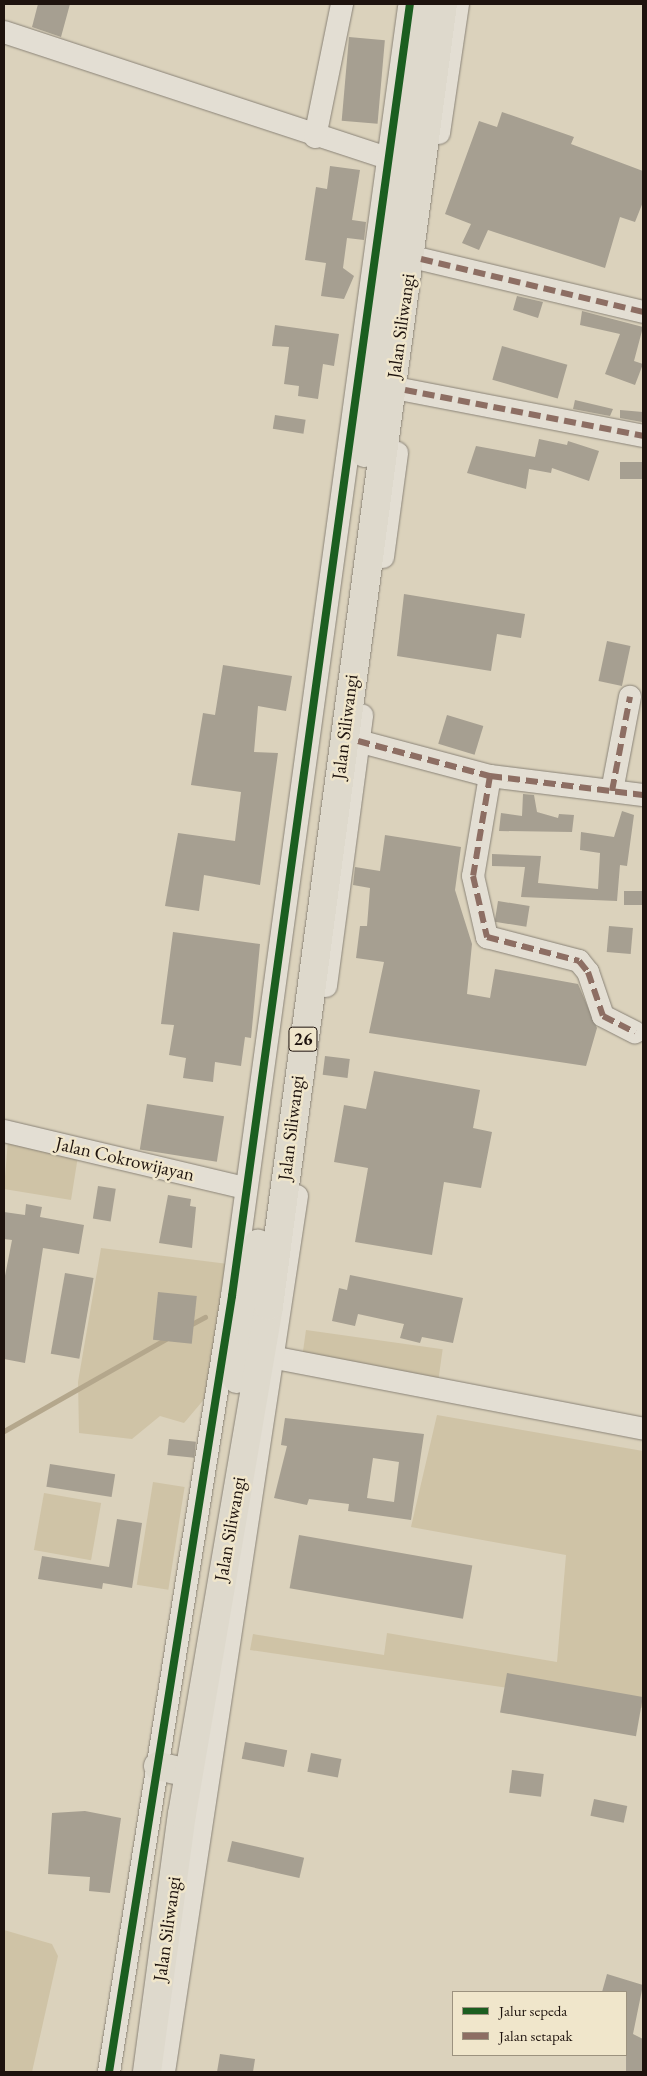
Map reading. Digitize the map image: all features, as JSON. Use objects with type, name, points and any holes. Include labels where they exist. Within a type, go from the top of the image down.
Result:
[{"type":"highway","name":"Jalan Siliwangi","points":[[147,2072],[167,1990],[182,1814],[269,1306],[423,4]]},
{"type":"highway","name":"Jalan Siliwangi","points":[[128,2072],[167,1768],[269,1171],[349,637],[368,610],[382,512],[443,4]]},
{"type":"street","points":[[315,137],[342,4]]},
{"type":"street","points":[[109,2072],[167,1768],[245,1188],[308,768],[387,158],[410,4]]},
{"type":"street","points":[[382,512],[405,390],[421,259],[458,4]]},
{"type":"street","points":[[4,32],[315,137],[387,158]]},
{"type":"street","points":[[421,259],[643,312]]},
{"type":"street","points":[[405,390],[643,436]]},
{"type":"street","points":[[164,2072],[167,1990],[276,1358],[358,741],[368,610]]},
{"type":"street","points":[[612,791],[630,698]]},
{"type":"street","points":[[358,741],[490,776],[643,795]]},
{"type":"street","points":[[490,776],[473,876],[487,937],[579,961],[588,972],[603,1016],[635,1032]]},
{"type":"street","name":"Jalan Cokrowijayan","points":[[4,1131],[245,1188]]},
{"type":"street","points":[[276,1358],[643,1429]]},
{"type":"shaded area","points":[[8,1140],[78,1156],[71,1200],[4,1189]]},
{"type":"shaded area","points":[[101,1248],[228,1264],[206,1397],[184,1423],[160,1416],[132,1439],[79,1433],[78,1382]]},
{"type":"shaded area","points":[[306,1330],[443,1349],[439,1378],[302,1359]]},
{"type":"shaded area","points":[[437,1415],[643,1451],[643,1708],[250,1650],[253,1634],[384,1655],[387,1633],[557,1662],[566,1555],[411,1527]]},
{"type":"shaded area","points":[[153,1482],[185,1487],[168,1590],[137,1585]]},
{"type":"shaded area","points":[[44,1493],[101,1503],[91,1560],[34,1550]]},
{"type":"shaded area","points":[[4,1930],[52,1944],[58,1956],[32,2072],[4,2072]]},
{"type":"building","points":[[38,4],[70,4],[61,37],[32,27]]},
{"type":"building","points":[[349,37],[385,40],[378,124],[342,121]]},
{"type":"building","points":[[502,112],[574,137],[571,144],[643,171],[643,202],[635,222],[620,217],[605,268],[488,230],[479,250],[462,243],[471,224],[445,214],[479,121],[497,127]]},
{"type":"building","points":[[330,166],[360,170],[352,220],[366,222],[364,240],[347,238],[343,268],[354,276],[344,299],[321,296],[326,263],[305,260],[316,187],[327,189]]},
{"type":"building","points":[[517,296],[543,302],[538,318],[513,310]]},
{"type":"building","points":[[582,311],[643,327],[634,361],[643,364],[635,385],[605,374],[620,334],[580,325]]},
{"type":"building","points":[[275,325],[339,334],[334,366],[323,364],[318,399],[298,396],[299,386],[284,384],[289,347],[272,346]]},
{"type":"building","points":[[502,346],[567,365],[558,398],[492,380]]},
{"type":"building","points":[[575,400],[613,409],[610,416],[573,409]]},
{"type":"building","points":[[620,410],[643,412],[642,422],[620,418]]},
{"type":"building","points":[[275,415],[306,420],[303,434],[273,429]]},
{"type":"building","points":[[539,439],[567,445],[568,441],[599,451],[589,481],[552,468],[551,473],[529,469],[526,489],[467,473],[476,446],[535,457]]},
{"type":"building","points":[[620,462],[643,462],[643,479],[620,479]]},
{"type":"building","points":[[404,594],[525,614],[521,638],[497,634],[491,671],[397,656]]},
{"type":"building","points":[[607,641],[630,646],[622,686],[598,681]]},
{"type":"building","points":[[223,665],[292,676],[286,711],[258,706],[254,752],[278,753],[260,885],[204,875],[199,911],[165,906],[178,833],[235,841],[241,792],[191,785],[203,713],[215,715]]},
{"type":"building","points":[[447,715],[483,726],[475,755],[438,744]]},
{"type":"building","points":[[523,794],[534,795],[537,812],[558,818],[559,814],[574,815],[572,832],[499,831],[501,813],[522,816]]},
{"type":"building","points":[[622,811],[634,815],[627,866],[620,865],[617,901],[521,897],[525,867],[492,866],[492,854],[541,856],[538,883],[598,889],[600,853],[580,850],[581,832],[614,837]]},
{"type":"building","points":[[385,835],[461,847],[455,890],[472,944],[467,994],[490,998],[495,969],[578,984],[597,1028],[586,1066],[369,1033],[384,962],[356,958],[360,926],[367,926],[370,888],[353,885],[355,867],[380,871]]},
{"type":"building","points":[[624,891],[643,891],[643,905],[624,905]]},
{"type":"building","points":[[498,901],[530,906],[526,927],[495,922]]},
{"type":"building","points":[[609,926],[633,928],[631,954],[607,952]]},
{"type":"building","points":[[173,932],[260,944],[251,1038],[245,1037],[241,1066],[215,1062],[213,1082],[183,1078],[186,1058],[169,1055],[174,1025],[161,1024]]},
{"type":"building","points":[[325,1056],[350,1059],[347,1078],[323,1075]]},
{"type":"building","points":[[374,1071],[480,1090],[473,1128],[492,1132],[481,1188],[444,1182],[432,1255],[355,1242],[368,1168],[334,1162],[344,1105],[366,1109]]},
{"type":"building","points":[[147,1104],[224,1116],[217,1162],[140,1149]]},
{"type":"building","points":[[98,1186],[116,1189],[111,1221],[93,1219]]},
{"type":"building","points":[[168,1195],[191,1199],[190,1206],[196,1207],[192,1248],[159,1243]]},
{"type":"building","points":[[26,1204],[42,1207],[40,1217],[84,1225],[79,1254],[43,1248],[25,1363],[4,1359],[4,1281],[12,1240],[4,1239],[4,1212],[25,1215]]},
{"type":"building","points":[[65,1273],[94,1278],[79,1359],[51,1354]]},
{"type":"building","points":[[350,1275],[463,1298],[453,1343],[422,1337],[420,1343],[400,1338],[404,1324],[358,1314],[355,1326],[332,1321],[339,1288],[347,1290]]},
{"type":"building","points":[[158,1292],[197,1296],[192,1344],[153,1340]]},
{"type":"building","points":[[285,1418],[424,1434],[411,1520],[348,1511],[349,1504],[309,1499],[307,1505],[274,1498],[287,1446],[281,1445]],"holes":[[[373,1458],[399,1462],[394,1502],[367,1498]]]},
{"type":"building","points":[[169,1439],[196,1442],[194,1458],[167,1455]]},
{"type":"building","points":[[50,1464],[115,1474],[112,1497],[46,1487]]},
{"type":"building","points":[[117,1519],[142,1523],[132,1588],[103,1583],[102,1589],[38,1579],[42,1556],[109,1567]]},
{"type":"building","points":[[299,1535],[472,1566],[463,1619],[290,1588]]},
{"type":"building","points":[[507,1673],[643,1697],[636,1736],[500,1712]]},
{"type":"building","points":[[245,1742],[287,1750],[284,1767],[242,1759]]},
{"type":"building","points":[[311,1753],[341,1759],[338,1778],[307,1772]]},
{"type":"building","points":[[512,1770],[544,1774],[541,1797],[509,1793]]},
{"type":"building","points":[[594,1799],[627,1806],[624,1823],[590,1816]]},
{"type":"building","points":[[85,1811],[121,1818],[110,1893],[89,1891],[90,1877],[48,1874],[52,1813]]},
{"type":"building","points":[[232,1841],[304,1858],[299,1878],[227,1861]]},
{"type":"building","points":[[607,1974],[643,1985],[633,2034],[643,2039],[643,2072],[626,2072],[627,1991],[602,1991]]},
{"type":"building","points":[[220,2054],[255,2059],[253,2072],[217,2072]]},
{"type":"waterway","points":[[190,1325],[205,1317]]},
{"type":"waterway","points":[[4,1431],[166,1339]]},
{"type":"marked path","points":[[421,259],[643,312]]},
{"type":"marked path","points":[[405,390],[643,436]]},
{"type":"marked path","points":[[612,791],[630,697]]},
{"type":"marked path","points":[[358,741],[490,776],[643,795]]},
{"type":"marked path","points":[[490,776],[473,876],[487,937],[579,961],[588,972],[603,1016],[635,1032]]},
{"type":"cycle path","points":[[109,2072],[232,1296],[410,4]]}]
